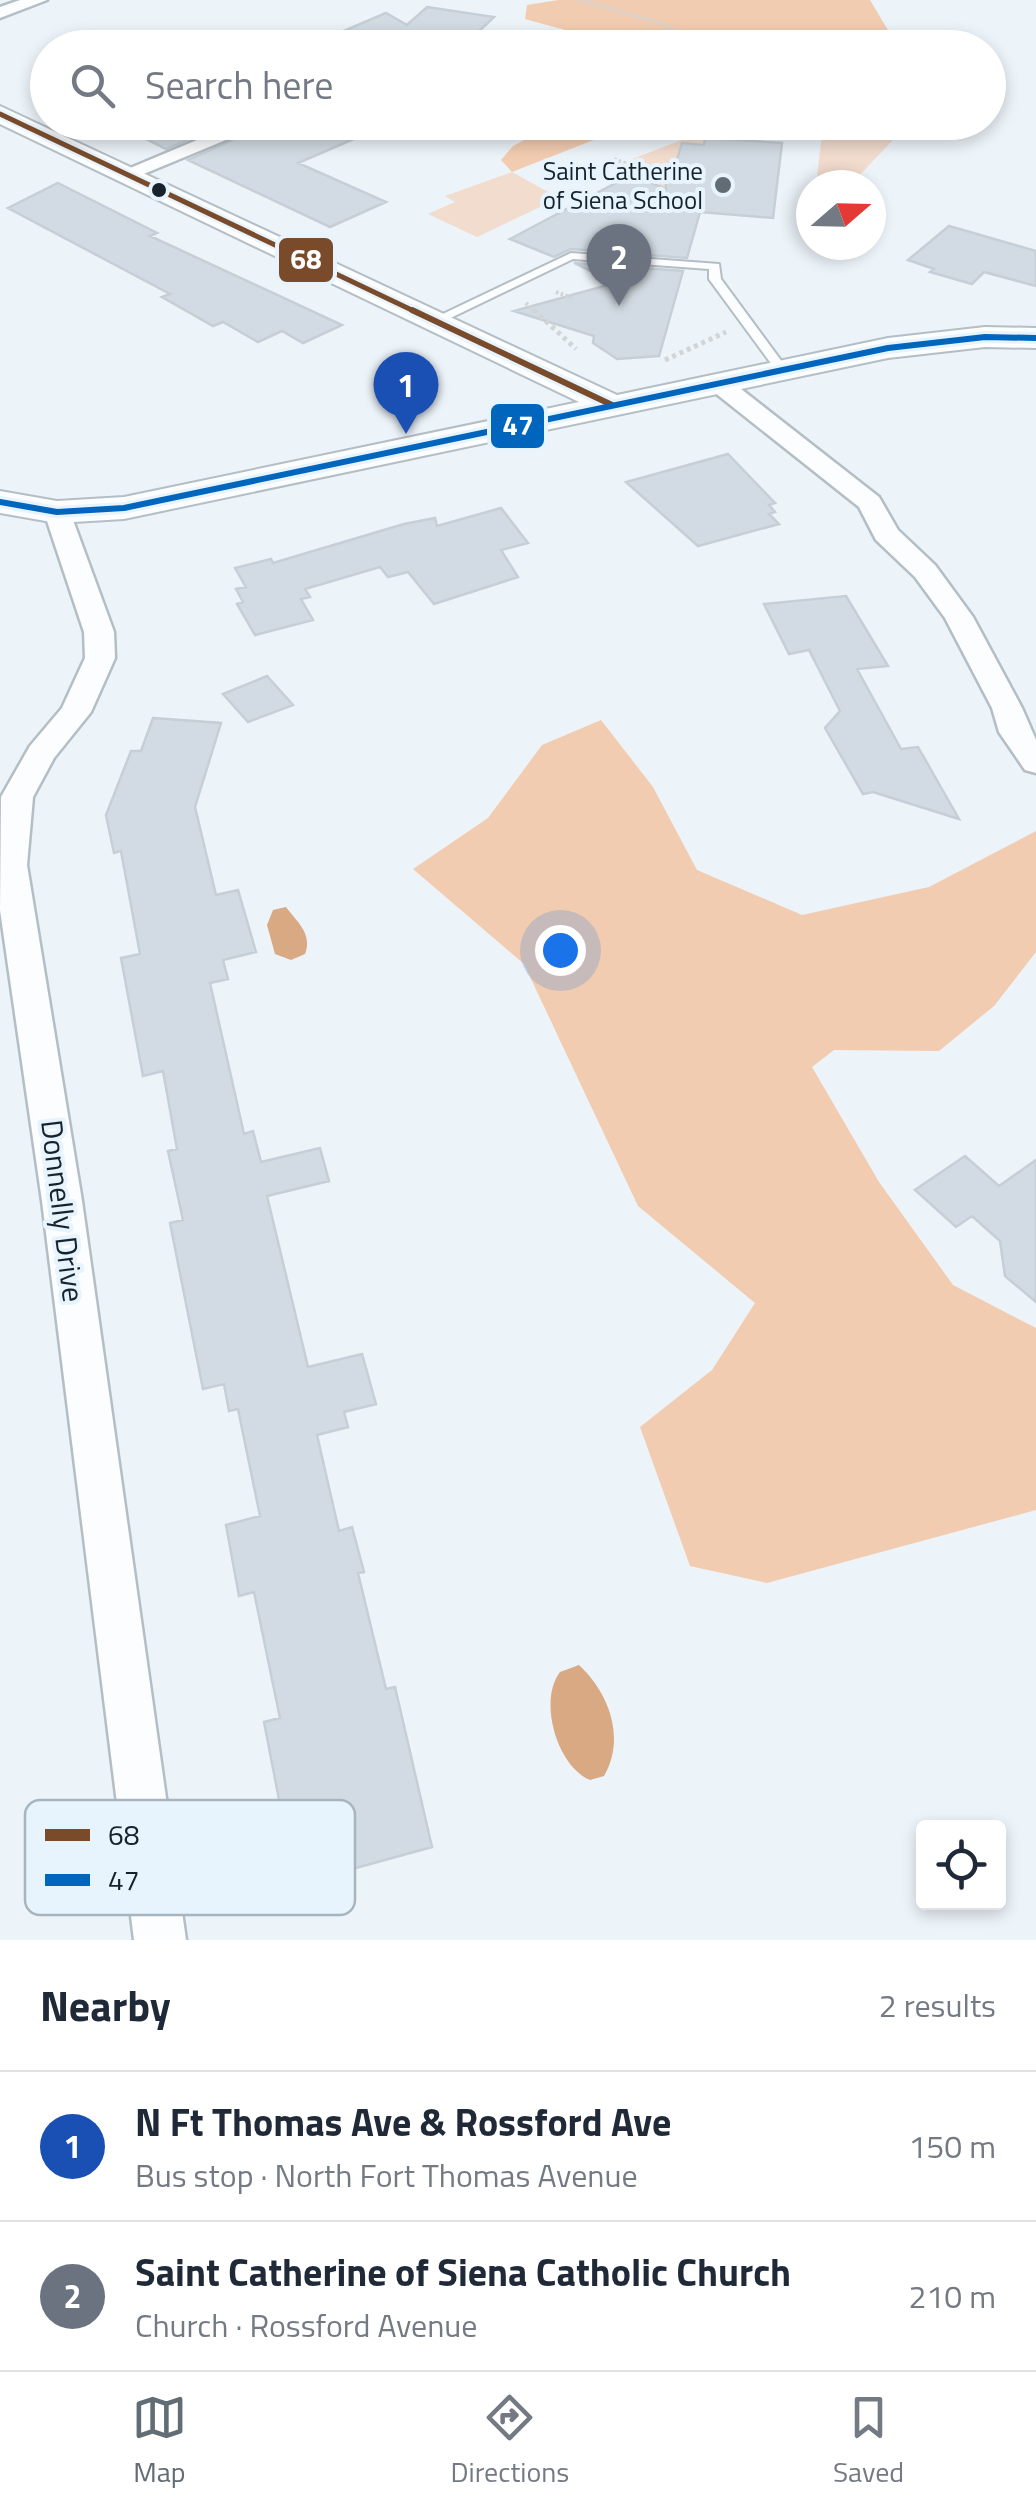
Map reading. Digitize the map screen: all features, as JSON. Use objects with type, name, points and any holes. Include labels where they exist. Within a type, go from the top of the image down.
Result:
[{"type":"street","points":[[0,14],[38,0]]},
{"type":"street","points":[[0,114],[30,128]]},
{"type":"street","points":[[55,140],[612,405]]},
{"type":"street","points":[[127,174],[213,140]]},
{"type":"street","points":[[0,502],[57,512],[124,508],[929,342],[1036,338]]},
{"type":"street","points":[[718,383],[870,503],[886,534],[926,571],[959,617],[1007,708],[1014,732],[1036,764]]},
{"type":"street","name":"Donnelly Drive","points":[[57,512],[99,632],[100,658],[76,712],[42,753],[17,797],[10,865],[62,1201],[141,1800]]},
{"type":"street","name":"Donnelly Drive","points":[[157,1915],[160,1940]]},
{"type":"lane","points":[[432,322],[571,256],[715,266],[715,279],[782,370]]},
{"type":"path","points":[[579,0],[673,30]]},
{"type":"path","points":[[614,158],[648,172]]},
{"type":"path","points":[[640,178],[666,168]]},
{"type":"path","points":[[559,292],[572,298]]},
{"type":"path","points":[[522,299],[589,361]]},
{"type":"path","points":[[653,366],[730,330],[750,326]]},
{"type":"shaded area","points":[[558,0],[870,0],[888,30],[565,30],[525,19],[527,5]]},
{"type":"shaded area","points":[[524,140],[594,140],[512,172],[501,160]]},
{"type":"shaded area","points":[[681,140],[705,140],[704,145],[682,143],[675,166],[666,166],[665,180],[672,181],[668,189],[617,165]]},
{"type":"shaded area","points":[[821,140],[893,140],[864,170],[818,170]]},
{"type":"shaded area","points":[[512,172],[559,198],[477,237],[428,214],[455,202],[445,196]]},
{"type":"shaded area","points":[[601,720],[653,787],[697,870],[802,915],[929,887],[1036,831],[1036,952],[994,1006],[939,1051],[834,1050],[812,1067],[879,1182],[953,1285],[1036,1328],[1036,1510],[767,1583],[690,1566],[640,1427],[712,1370],[755,1303],[638,1206],[524,964],[413,869],[488,818],[542,745]]},
{"type":"shaded area","points":[[286,907],[307,940],[305,954],[291,960],[275,954],[267,925],[273,910]]},
{"type":"shaded area","points":[[579,1665],[606,1702],[614,1732],[614,1747],[604,1776],[590,1780],[568,1761],[554,1732],[551,1715],[554,1684],[560,1672]]},
{"type":"building","points":[[427,7],[494,17],[480,30],[346,30],[386,13],[407,25]]},
{"type":"building","points":[[148,140],[187,140],[166,149]]},
{"type":"building","points":[[233,140],[351,140],[298,163],[386,202],[330,227],[188,160]]},
{"type":"building","name":"Saint Catherine of Siena School","points":[[705,140],[782,143],[773,218],[700,212],[687,258],[571,249],[554,257],[510,239],[631,175],[666,189],[666,166],[675,166],[682,143],[704,145]]},
{"type":"building","points":[[58,183],[157,233],[150,236],[342,325],[303,343],[282,331],[258,342],[223,322],[213,326],[162,297],[170,294],[8,208]]},
{"type":"building","points":[[949,226],[1036,251],[1036,286],[984,272],[972,284],[930,272],[934,269],[908,260]]},
{"type":"building","points":[[574,263],[683,271],[659,356],[617,359],[593,343],[594,336],[514,311],[615,283]]},
{"type":"building","points":[[728,454],[775,503],[769,505],[775,512],[769,514],[779,524],[698,546],[626,482]]},
{"type":"building","points":[[501,508],[528,543],[501,550],[518,577],[434,604],[408,572],[388,577],[380,567],[305,589],[310,597],[301,599],[313,620],[255,635],[237,604],[243,602],[236,589],[246,587],[235,568],[271,559],[273,563],[404,524],[435,518],[437,526]]},
{"type":"building","points":[[846,596],[888,666],[857,669],[901,749],[918,747],[959,819],[873,792],[863,794],[825,728],[840,711],[809,650],[789,654],[764,604]]},
{"type":"building","points":[[267,676],[293,705],[248,722],[223,694]]},
{"type":"building","points":[[153,718],[221,723],[195,807],[216,895],[238,890],[256,952],[223,960],[228,979],[210,983],[244,1134],[253,1131],[261,1162],[320,1148],[329,1181],[267,1196],[308,1367],[362,1354],[376,1404],[344,1412],[348,1427],[317,1435],[339,1531],[352,1527],[364,1572],[358,1573],[386,1689],[395,1687],[432,1847],[355,1868],[355,1800],[279,1800],[264,1722],[280,1718],[254,1592],[239,1596],[226,1525],[260,1516],[238,1409],[229,1411],[224,1384],[203,1389],[170,1223],[183,1220],[168,1151],[177,1149],[163,1071],[143,1076],[121,958],[140,954],[121,851],[114,853],[106,815],[131,751],[141,751]]},
{"type":"building","points":[[965,1156],[999,1186],[1036,1160],[1036,1302],[1005,1276],[1000,1241],[972,1216],[956,1227],[915,1190]]},
{"type":"transit line","name":"68","points":[[0,114],[30,128]]},
{"type":"transit line","name":"68","points":[[55,140],[612,405]]},
{"type":"transit line","name":"47","points":[[0,502],[57,512],[124,508],[888,348],[985,337],[1036,338]]},
{"type":"place","name":"Saint Catherine of Siena School","points":[[723,185]]},
{"type":"place","name":"Saint Catherine of Siena Catholic Church","points":[[619,306]]},
{"type":"place","name":"N Ft Thomas Ave & Rossford Ave","points":[[406,434]]}]
